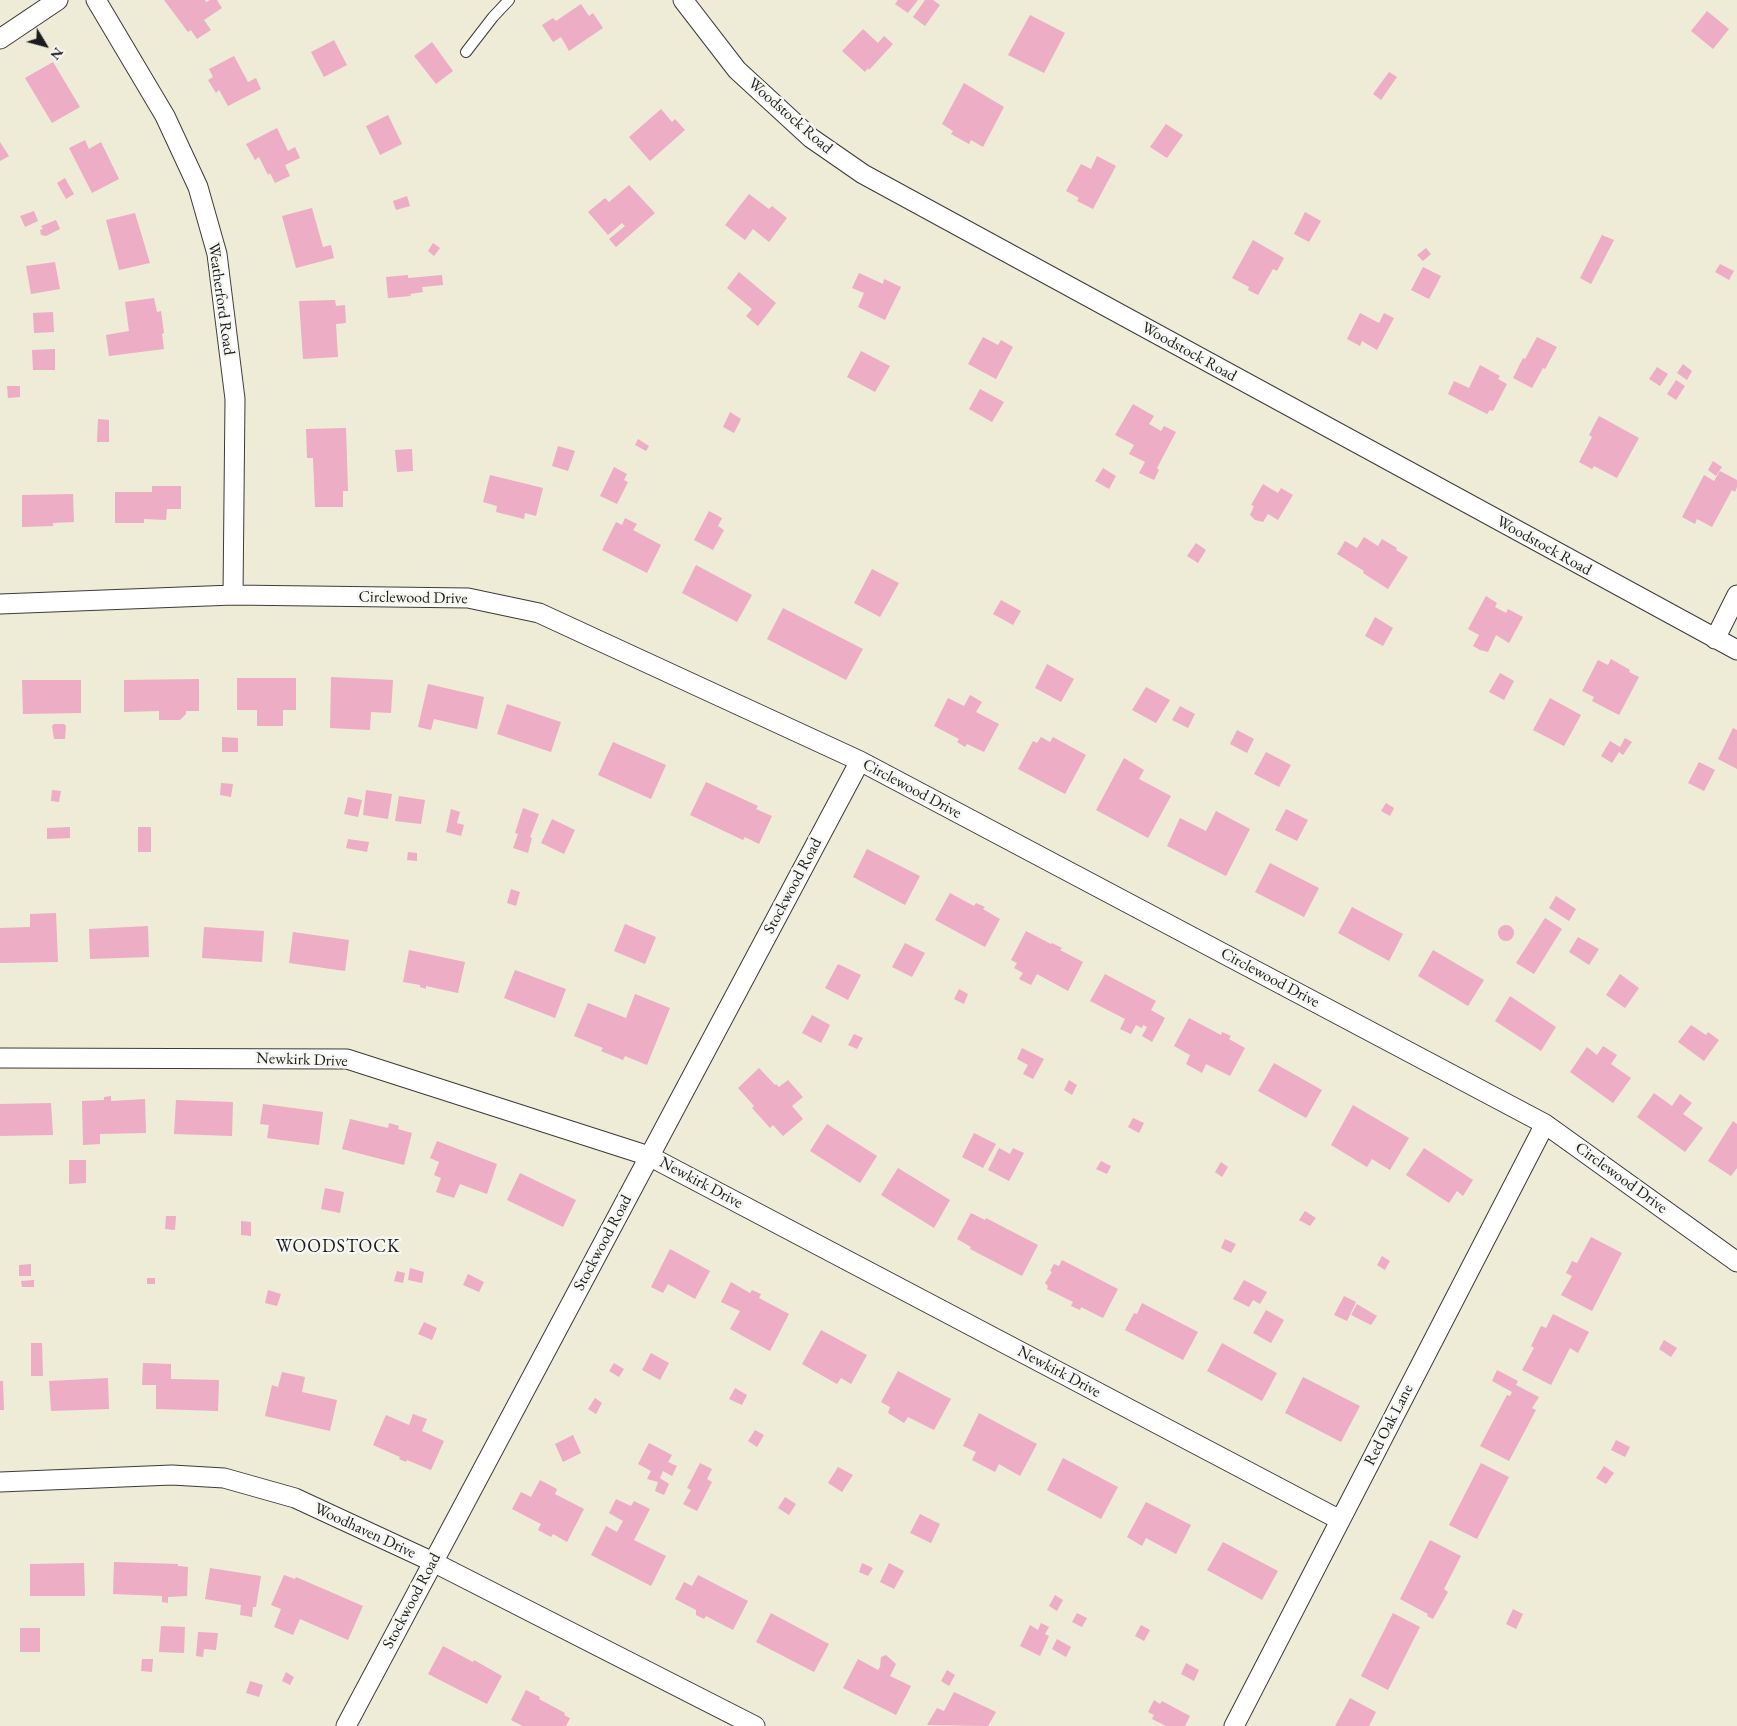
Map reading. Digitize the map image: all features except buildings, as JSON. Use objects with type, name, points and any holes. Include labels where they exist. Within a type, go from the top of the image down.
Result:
[{"type":"street","points":[[0,39],[58,0]]},
{"type":"street","name":"Weatherford Road","points":[[96,0],[165,116],[198,187],[217,254],[235,399],[233,595]]},
{"type":"street","name":"Woodstock Road","points":[[683,0],[737,70],[811,138],[863,174],[1737,650]]},
{"type":"street","name":"Circlewood Drive","points":[[0,604],[233,595],[468,598],[539,613],[860,761],[1545,1124],[1737,1262]]},
{"type":"street","points":[[1715,639],[1737,595]]},
{"type":"street","name":"Stockwood Road","points":[[346,1726],[860,761]]},
{"type":"street","name":"Newkirk Drive","points":[[0,1058],[347,1059],[649,1156],[1340,1520]]},
{"type":"street","name":"Red Oak Lane","points":[[1234,1726],[1545,1124]]},
{"type":"street","name":"Woodhaven Drive","points":[[0,1482],[172,1475],[224,1478],[295,1498],[433,1562],[755,1726]]},
{"type":"lane","points":[[466,52],[509,0]]},
{"type":"district","name":"WOODSTOCK","points":[[338,1247]]}]
